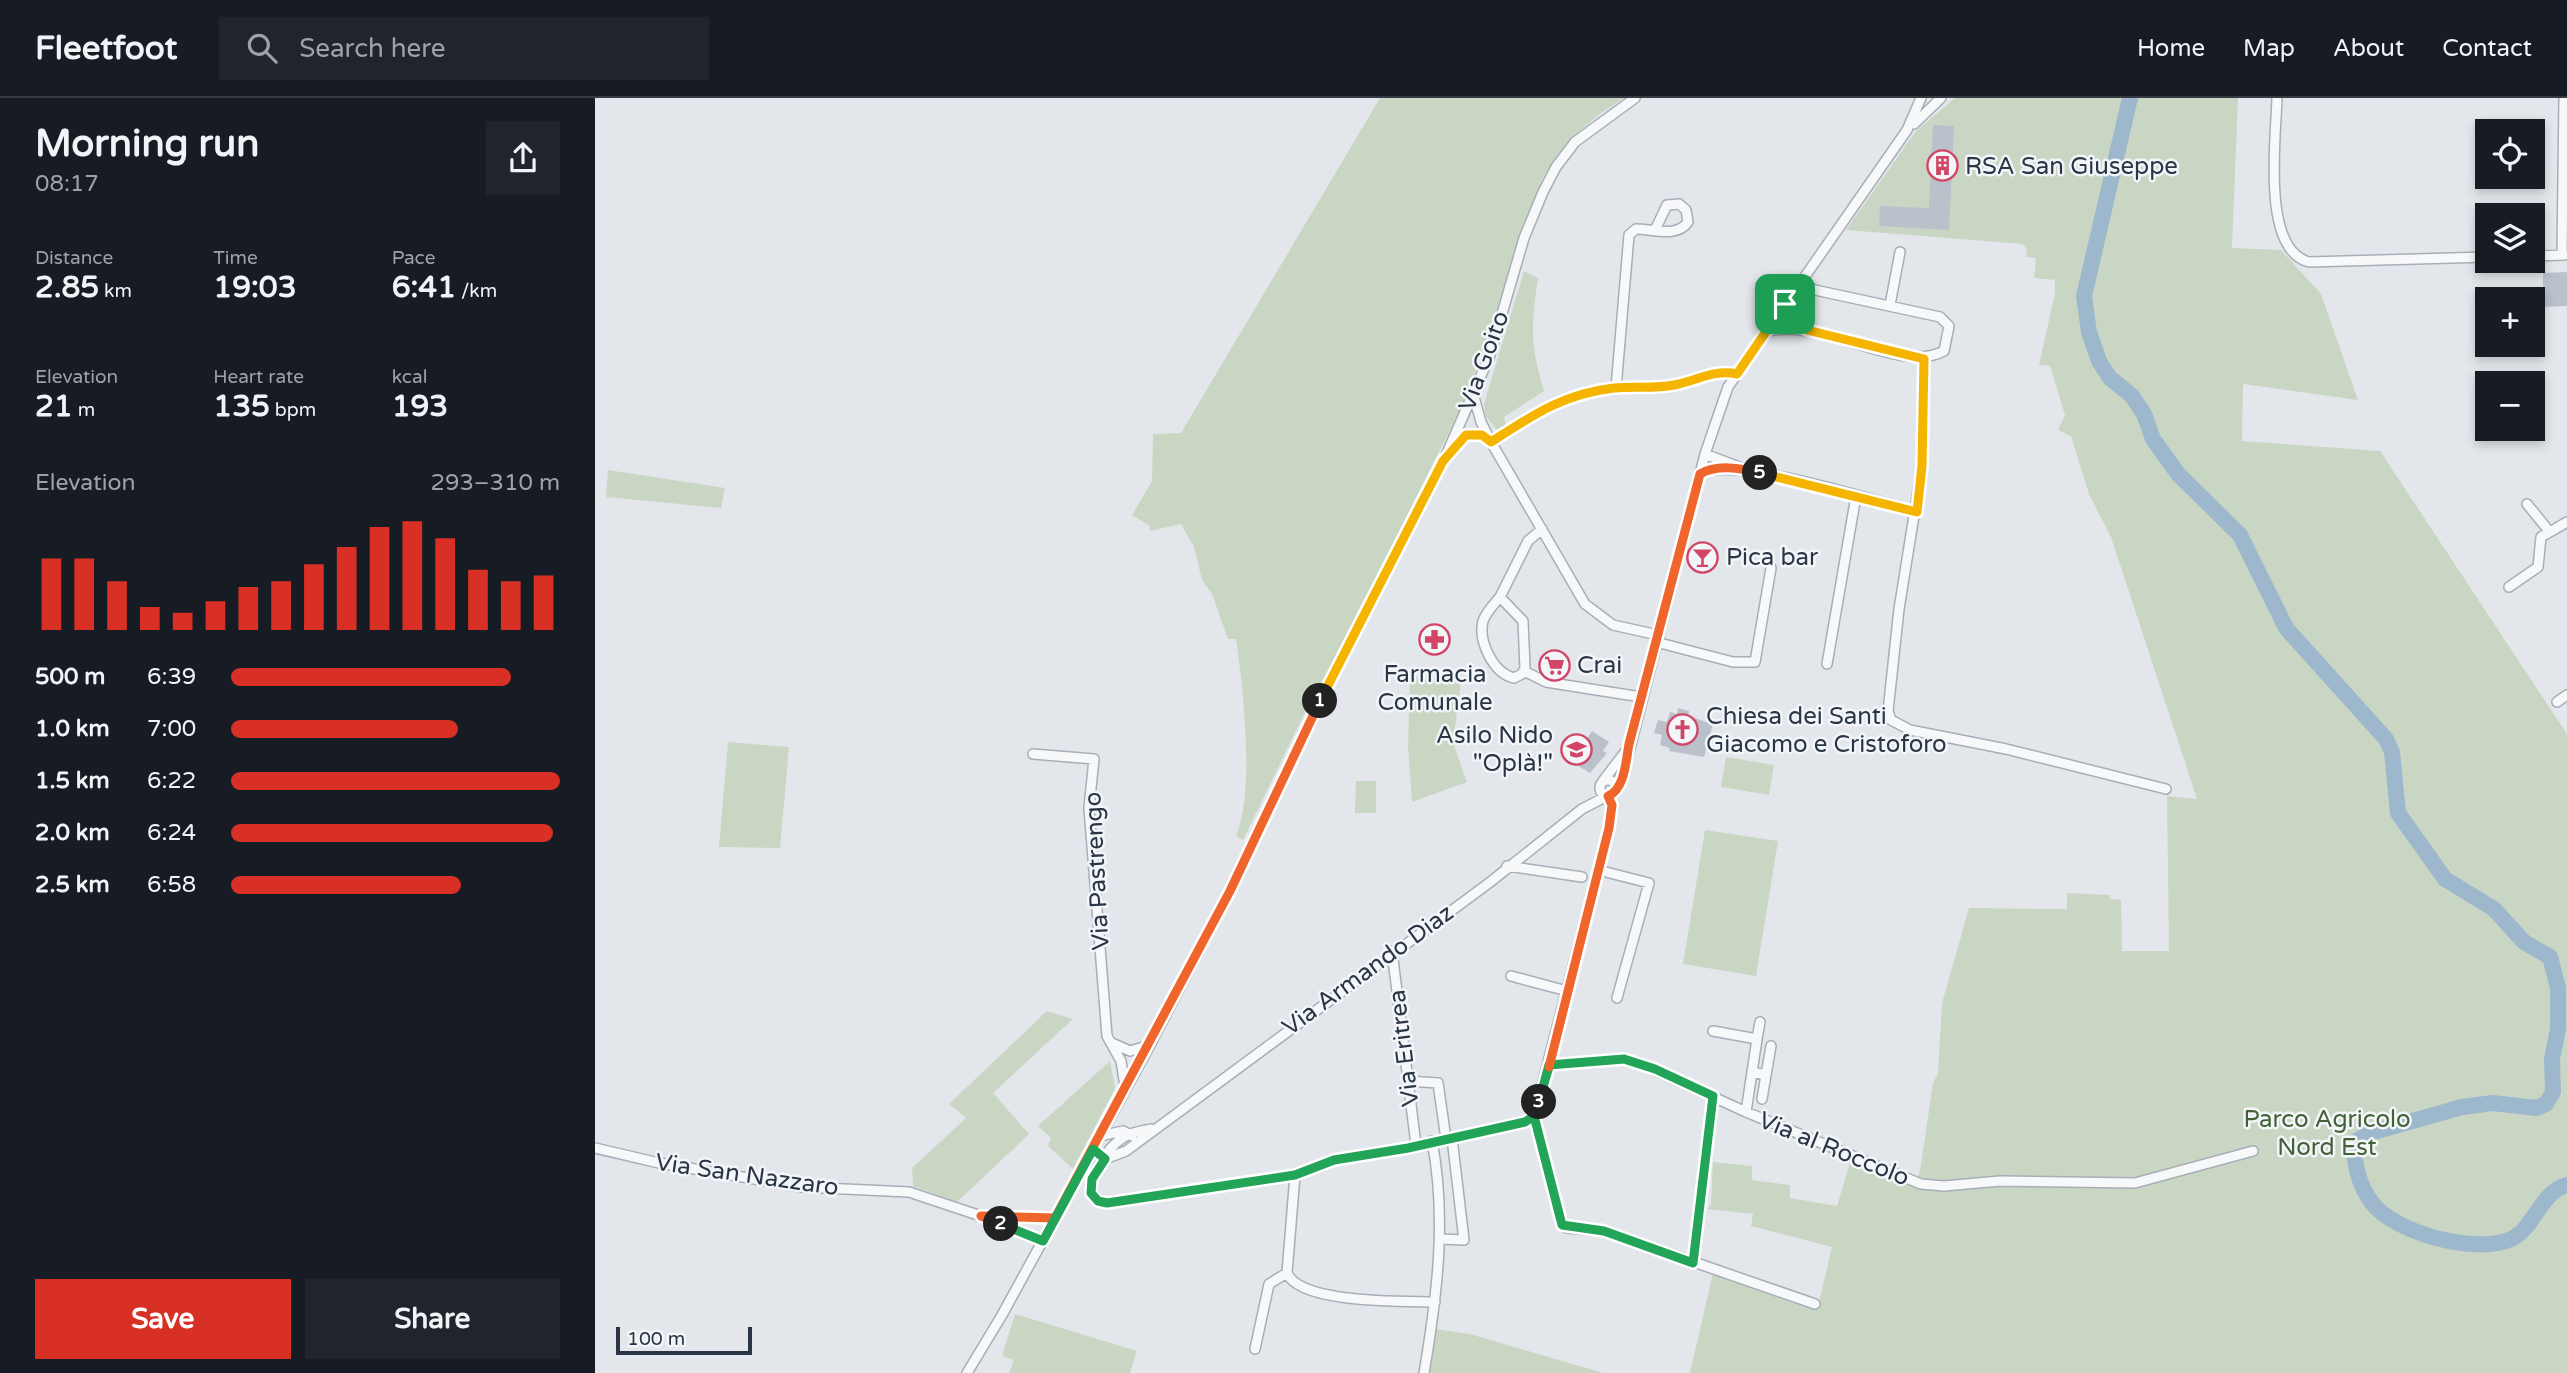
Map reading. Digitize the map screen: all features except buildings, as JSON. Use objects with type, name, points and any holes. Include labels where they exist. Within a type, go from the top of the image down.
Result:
[{"type":"street","name":"Via Goito","points":[[967,1373],[1150,1045],[1230,891],[1331,678],[1443,461],[1490,355],[1524,238],[1556,167],[1575,142],[1635,98]]},
{"type":"street","name":"Via Armando Diaz","points":[[1907,130],[1921,98]]},
{"type":"street","name":"Via Armando Diaz","points":[[1105,1159],[1126,1151],[1392,951],[1489,883],[1582,809],[1610,795],[1626,764],[1641,697],[1716,418],[1737,374],[1799,283],[1907,130],[1941,98]]},
{"type":"street","points":[[2277,98],[2277,221],[2298,259],[2309,262],[2475,257]]},
{"type":"street","points":[[2545,256],[2565,255],[2564,98]]},
{"type":"street","points":[[1616,388],[1629,235],[1636,229],[1655,230]]},
{"type":"street","points":[[1890,305],[1900,252]]},
{"type":"street","points":[[1765,332],[1778,329],[1807,330],[1924,359],[1944,351],[1949,326],[1940,317],[1815,290],[1799,283]]},
{"type":"street","points":[[1785,304],[1791,320],[1807,330]]},
{"type":"street","points":[[1924,359],[1922,466],[1896,638],[1888,711],[1891,720],[1910,730],[2018,751],[2166,789]]},
{"type":"street","points":[[1491,442],[1553,402],[1616,388],[1674,386],[1721,371],[1737,374]]},
{"type":"street","points":[[1473,397],[1491,442],[1571,583],[1592,611],[1613,625],[1733,662],[1755,662],[1771,568]]},
{"type":"street","points":[[1443,461],[1466,435],[1482,435],[1491,442]]},
{"type":"street","points":[[1705,454],[1744,469],[1917,512]]},
{"type":"street","points":[[1700,474],[1710,468],[1744,469]]},
{"type":"street","points":[[1827,664],[1856,496]]},
{"type":"street","points":[[2527,504],[2549,531]]},
{"type":"street","points":[[2509,587],[2538,567],[2540,537],[2567,522]]},
{"type":"street","points":[[1524,671],[1517,677],[1507,676],[1486,649],[1483,621],[1500,597],[1528,541],[1542,529]]},
{"type":"street","points":[[1500,597],[1523,621],[1524,671]]},
{"type":"street","points":[[1524,671],[1546,682],[1641,697]]},
{"type":"street","points":[[2557,702],[2567,695]]},
{"type":"street","name":"Via Armando Diaz","points":[[1582,809],[1629,744]]},
{"type":"street","name":"Via Pastrengo","points":[[1033,754],[1094,759],[1089,808],[1107,1036],[1125,1075],[1125,1091]]},
{"type":"street","points":[[1610,795],[1600,792],[1601,783],[1614,782],[1610,795],[1612,810],[1534,1116],[1562,1225],[1604,1231],[1815,1304]]},
{"type":"street","points":[[1507,866],[1582,877]]},
{"type":"street","points":[[1598,870],[1649,883],[1617,998]]},
{"type":"street","name":"Via Eritrea","points":[[1392,951],[1416,1145]]},
{"type":"street","points":[[1511,976],[1567,991]]},
{"type":"street","points":[[1746,1112],[1760,1022]]},
{"type":"street","points":[[1713,1031],[1757,1039]]},
{"type":"street","points":[[1111,1042],[1130,1051],[1150,1045]]},
{"type":"street","points":[[1762,1099],[1771,1046]]},
{"type":"street","name":"Via al Roccolo","points":[[1549,1065],[1624,1059],[1655,1069],[1746,1112],[1913,1182],[1944,1186],[2000,1181],[2135,1183],[2253,1151]]},
{"type":"street","points":[[1752,1072],[1766,1074]]},
{"type":"street","points":[[1408,1081],[1438,1083],[1464,1240],[1441,1239]]},
{"type":"street","points":[[1693,1263],[1713,1096]]},
{"type":"street","points":[[1115,1109],[1126,1133],[1135,1143]]},
{"type":"street","points":[[1126,1133],[1094,1174],[1090,1186],[1093,1196],[1104,1203],[1295,1175],[1334,1160],[1525,1122],[1534,1116]]},
{"type":"street","name":"Via Armando Diaz","points":[[1100,1136],[1153,1129]]},
{"type":"street","points":[[1424,1373],[1441,1239],[1432,1141]]},
{"type":"street","name":"Via San Nazzaro","points":[[595,1148],[659,1163],[802,1187],[909,1192],[981,1216],[1043,1241]]},
{"type":"street","points":[[1093,1149],[1105,1159]]},
{"type":"street","points":[[1295,1175],[1287,1273],[1294,1284],[1325,1295],[1435,1302]]},
{"type":"street","points":[[1022,1233],[1030,1215]]},
{"type":"street","name":"Via San Nazzaro","points":[[981,1216],[1030,1215],[1055,1218]]},
{"type":"street","points":[[1255,1349],[1269,1284],[1287,1273]]},
{"type":"green space","points":[[1380,98],[1624,98],[1569,140],[1542,179],[1465,400],[1326,677],[1312,698],[1243,840],[1236,836],[1245,793],[1246,739],[1236,639],[1228,639],[1212,594],[1202,580],[1194,547],[1181,524],[1150,531],[1150,526],[1132,515],[1152,481],[1153,434],[1181,433]]},
{"type":"green space","name":"Parco Agricolo Nord Est","points":[[1955,98],[2238,98],[2232,248],[2281,250],[2321,294],[2358,400],[2243,384],[2242,441],[2380,451],[2567,734],[2567,1373],[1690,1373],[1713,1273],[1819,1302],[1832,1247],[1751,1226],[1753,1214],[1707,1209],[1711,1204],[1713,1162],[1752,1166],[1752,1180],[1790,1185],[1790,1198],[1837,1206],[1851,1159],[1916,1183],[1933,1083],[1938,1073],[1942,1003],[1969,908],[2067,909],[2067,893],[2110,895],[2110,899],[2121,900],[2122,951],[2169,951],[2167,796],[2197,799],[2111,537],[2089,494],[2071,436],[2058,430],[2065,415],[2050,366],[2039,365],[2055,293],[2055,280],[2034,278],[2036,258],[2026,257],[2027,250],[2023,244],[1846,230],[1916,131]]},
{"type":"green space","points":[[1524,271],[1538,278],[1533,335],[1544,391],[1504,417],[1506,426],[1497,430],[1486,417],[1484,404]]},
{"type":"green space","points":[[608,470],[725,488],[721,508],[606,497]]},
{"type":"green space","points":[[1410,675],[1461,682],[1453,743],[1467,782],[1412,802],[1408,747]]},
{"type":"green space","points":[[728,742],[789,747],[780,848],[719,847]]},
{"type":"green space","points":[[1726,757],[1774,765],[1769,795],[1721,787]]},
{"type":"green space","points":[[1356,781],[1376,781],[1376,813],[1355,813]]},
{"type":"green space","points":[[1705,830],[1778,841],[1756,976],[1683,964]]},
{"type":"green space","points":[[1047,1011],[1073,1019],[993,1093],[1029,1134],[957,1202],[913,1186],[912,1168],[966,1118],[949,1104]]},
{"type":"green space","points":[[1110,1061],[1115,1088],[1073,1169],[1048,1146],[1051,1138],[1038,1126]]},
{"type":"green space","points":[[1015,1314],[1137,1351],[1130,1373],[1009,1373],[1014,1360],[1002,1356]]},
{"type":"green space","points":[[1434,1329],[1470,1334],[1603,1373],[1429,1373]]},
{"type":"waterway","points":[[2130,98],[2084,296],[2089,332],[2099,361],[2110,378],[2132,396],[2144,414],[2153,439],[2178,474],[2240,535],[2286,628],[2386,739],[2392,752],[2398,813],[2445,879],[2494,909],[2524,942],[2550,957],[2558,988],[2558,1029],[2552,1059],[2553,1092],[2546,1104],[2536,1108],[2493,1103],[2462,1107],[2370,1133],[2353,1143],[2360,1181],[2372,1203],[2399,1224],[2437,1238],[2478,1244],[2496,1243],[2519,1234],[2550,1195],[2567,1185]]},
{"type":"place","name":"RSA San Giuseppe","points":[[1942,166]]},
{"type":"place","name":"Pica bar","points":[[1703,557]]},
{"type":"place","name":"Farmacia Comunale","points":[[1435,640]]},
{"type":"place","name":"Crai","points":[[1554,665]]},
{"type":"place","name":"Chiesa dei Santi Giacomo e Cristoforo","points":[[1683,730]]},
{"type":"place","name":"Asilo Nido \"Oplà!\"","points":[[1576,749]]},
{"type":"route","points":[[1785,304],[1737,374],[1721,371],[1674,386],[1616,388],[1553,402],[1491,442],[1482,435],[1466,435],[1443,461],[1331,678],[1230,891],[1150,1045],[1055,1218],[1030,1215],[981,1216],[1043,1241],[1093,1149],[1105,1159],[1097,1168],[1090,1189],[1093,1196],[1104,1203],[1295,1175],[1334,1160],[1408,1148],[1525,1122],[1534,1116],[1549,1065],[1624,1059],[1655,1069],[1713,1096],[1693,1263],[1604,1231],[1566,1228],[1562,1225],[1534,1116],[1609,828],[1612,805],[1608,796],[1614,794],[1617,789],[1626,764],[1700,474],[1710,468],[1744,469],[1917,512],[1922,466],[1920,414],[1924,359],[1807,330],[1791,320],[1785,304]]}]
